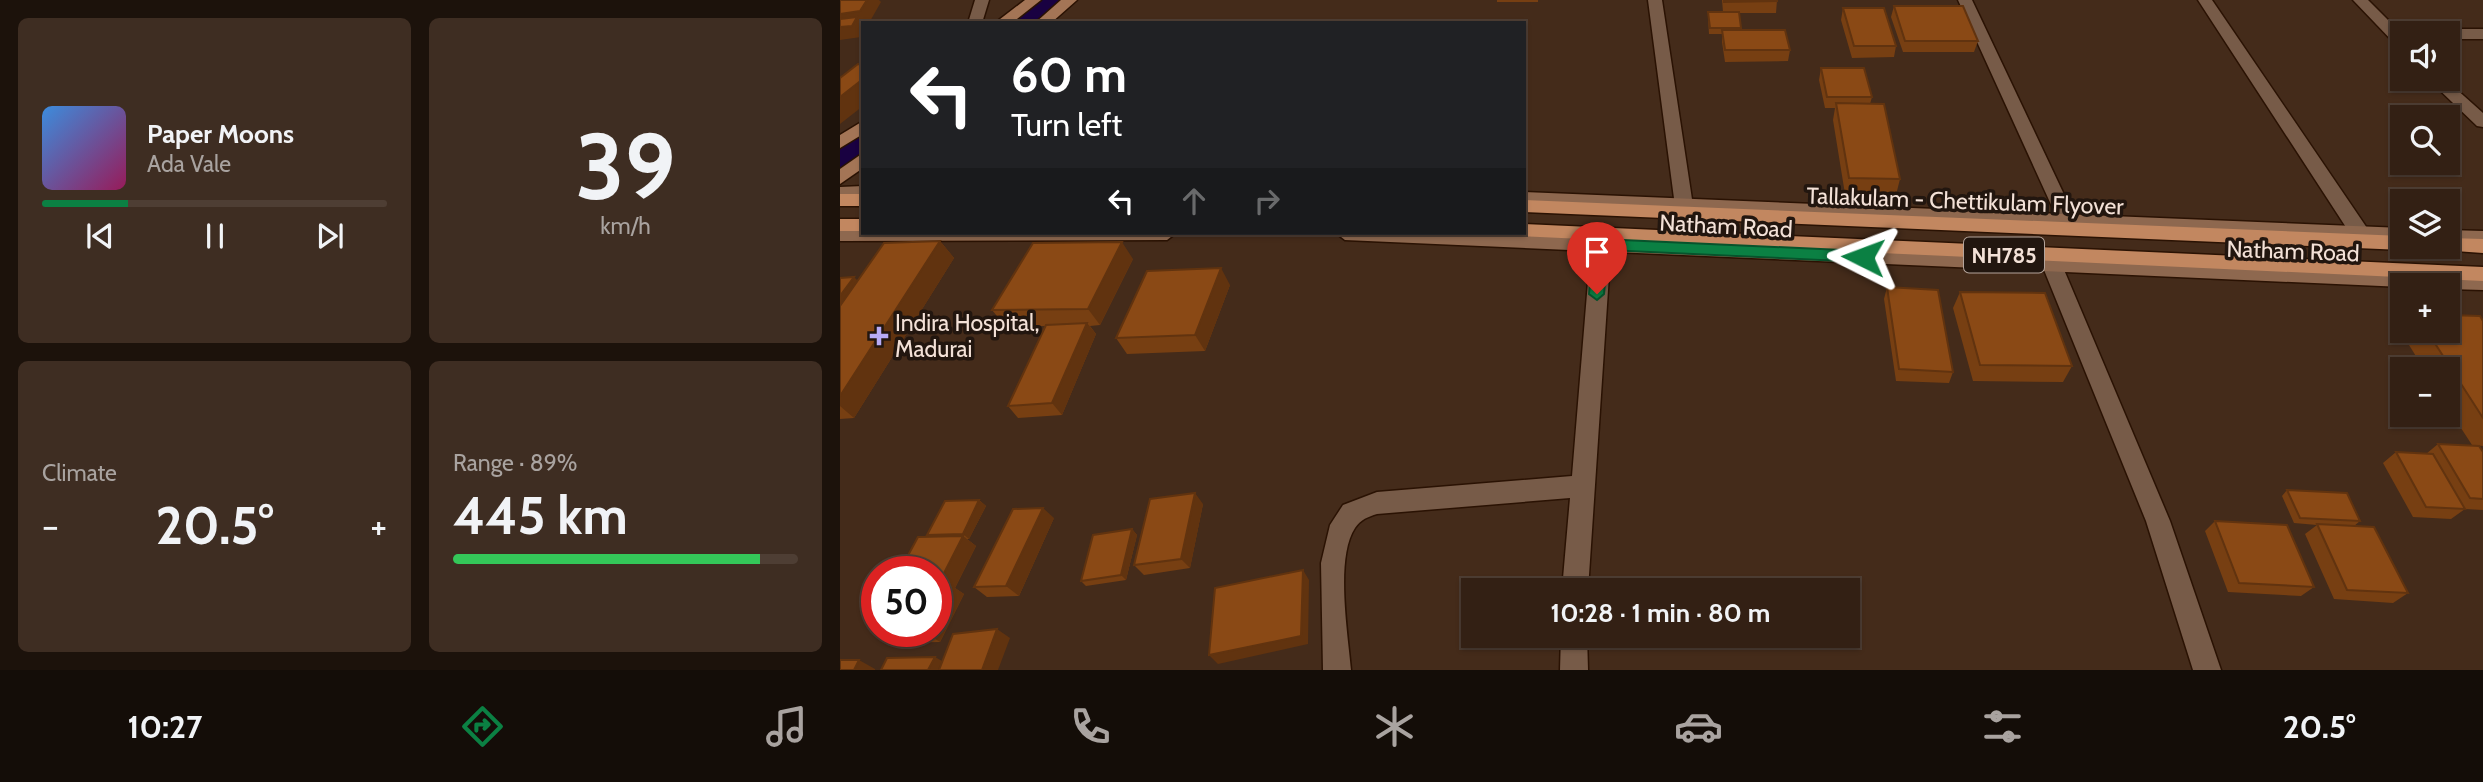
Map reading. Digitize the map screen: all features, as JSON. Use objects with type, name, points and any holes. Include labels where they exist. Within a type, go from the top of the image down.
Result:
[{"type":"highway","points":[[840,200],[861,200]]},
{"type":"highway","name":"Tallakulam - Chettikulam Flyover","points":[[1526,206],[2390,242]]},
{"type":"highway","points":[[840,225],[861,225]]},
{"type":"highway","name":"NH785","points":[[1526,231],[2483,274]]},
{"type":"highway","points":[[2460,245],[2483,246]]},
{"type":"main road","points":[[1005,21],[1034,0]]},
{"type":"main road","points":[[1044,21],[1070,0]]},
{"type":"main road","points":[[840,143],[861,127]]},
{"type":"main road","points":[[840,178],[861,161]]},
{"type":"main road","points":[[840,193],[861,192]]},
{"type":"main road","name":"Natham Road","points":[[1526,198],[2390,234]]},
{"type":"main road","points":[[840,234],[861,234]]},
{"type":"main road","name":"Natham Road","points":[[1392,235],[2483,283]]},
{"type":"main road","points":[[2460,237],[2483,238]]},
{"type":"street","points":[[976,21],[982,0]]},
{"type":"street","points":[[1656,0],[1684,206]]},
{"type":"street","points":[[1965,0],[2068,222]]},
{"type":"street","points":[[2205,0],[2360,233]]},
{"type":"street","points":[[2360,0],[2390,29]]},
{"type":"street","points":[[2460,34],[2483,34]]},
{"type":"street","points":[[2449,91],[2483,121]]},
{"type":"street","points":[[1576,578],[1601,244]]},
{"type":"street","points":[[2052,265],[2158,521],[2207,670]]},
{"type":"street","points":[[1337,670],[1333,560],[1339,529],[1353,513],[1377,503],[1581,486]]},
{"type":"street","points":[[1574,648],[1574,670]]},
{"type":"building","points":[[840,0],[867,0],[860,11],[840,14]]},
{"type":"building","points":[[1777,0],[1777,1],[1724,2]]},
{"type":"building","points":[[1894,6],[1963,6],[1978,41],[1905,41]]},
{"type":"building","points":[[1843,8],[1884,8],[1896,46],[1854,46]]},
{"type":"building","points":[[1708,12],[1739,12],[1741,28],[1710,28]]},
{"type":"building","points":[[857,17],[852,26],[840,27],[840,19]]},
{"type":"building","points":[[1722,30],[1785,30],[1790,50],[1725,50]]},
{"type":"building","points":[[858,64],[861,65],[861,81],[840,97],[840,78]]},
{"type":"building","points":[[1821,68],[1864,68],[1872,97],[1827,97]]},
{"type":"building","points":[[1836,103],[1884,104],[1900,179],[1849,178]]},
{"type":"building","points":[[940,241],[840,396],[840,306],[884,243]]},
{"type":"building","points":[[1122,242],[1088,309],[992,310],[1033,243]]},
{"type":"building","points":[[1221,268],[1195,335],[1116,338],[1147,271]]},
{"type":"building","points":[[854,277],[840,296],[840,278]]},
{"type":"building","points":[[1887,287],[1938,290],[1953,372],[1899,369]]},
{"type":"building","points":[[1960,292],[2045,293],[2072,366],[1980,365]]},
{"type":"building","points":[[2460,315],[2480,316],[2483,321],[2483,418],[2460,382],[2460,357],[2444,357],[2435,343],[2460,343]]},
{"type":"building","points":[[1087,323],[1052,403],[1008,406],[1046,325]]},
{"type":"building","points":[[2438,444],[2479,446],[2483,452],[2483,499],[2470,498]]},
{"type":"building","points":[[2396,452],[2433,454],[2465,509],[2426,507]]},
{"type":"building","points":[[2287,490],[2347,493],[2360,521],[2300,518]]},
{"type":"building","points":[[1195,493],[1181,559],[1134,565],[1150,499]]},
{"type":"building","points":[[979,500],[963,534],[927,535],[945,501]]},
{"type":"building","points":[[1043,508],[1006,586],[974,587],[1013,509]]},
{"type":"building","points":[[2215,521],[2287,525],[2314,587],[2239,583]]},
{"type":"building","points":[[2317,524],[2374,527],[2408,593],[2347,590]]},
{"type":"building","points":[[1132,529],[1121,575],[1081,581],[1093,535]]},
{"type":"building","points":[[963,536],[952,558],[908,556],[918,537]]},
{"type":"building","points":[[1303,570],[1301,636],[1209,655],[1215,588]]},
{"type":"building","points":[[997,629],[982,670],[939,670],[948,647],[952,647],[953,634]]},
{"type":"building","points":[[935,657],[928,670],[881,670],[887,658]]},
{"type":"building","points":[[840,660],[859,660],[854,670],[840,670]]},
{"type":"waterway","points":[[1023,21],[1050,0]]},
{"type":"waterway","points":[[840,160],[861,144]]},
{"type":"place","name":"Indira Hospital, Madurai","points":[[879,336]]},
{"type":"route","points":[[1597,294],[1601,244],[1863,257]]}]
